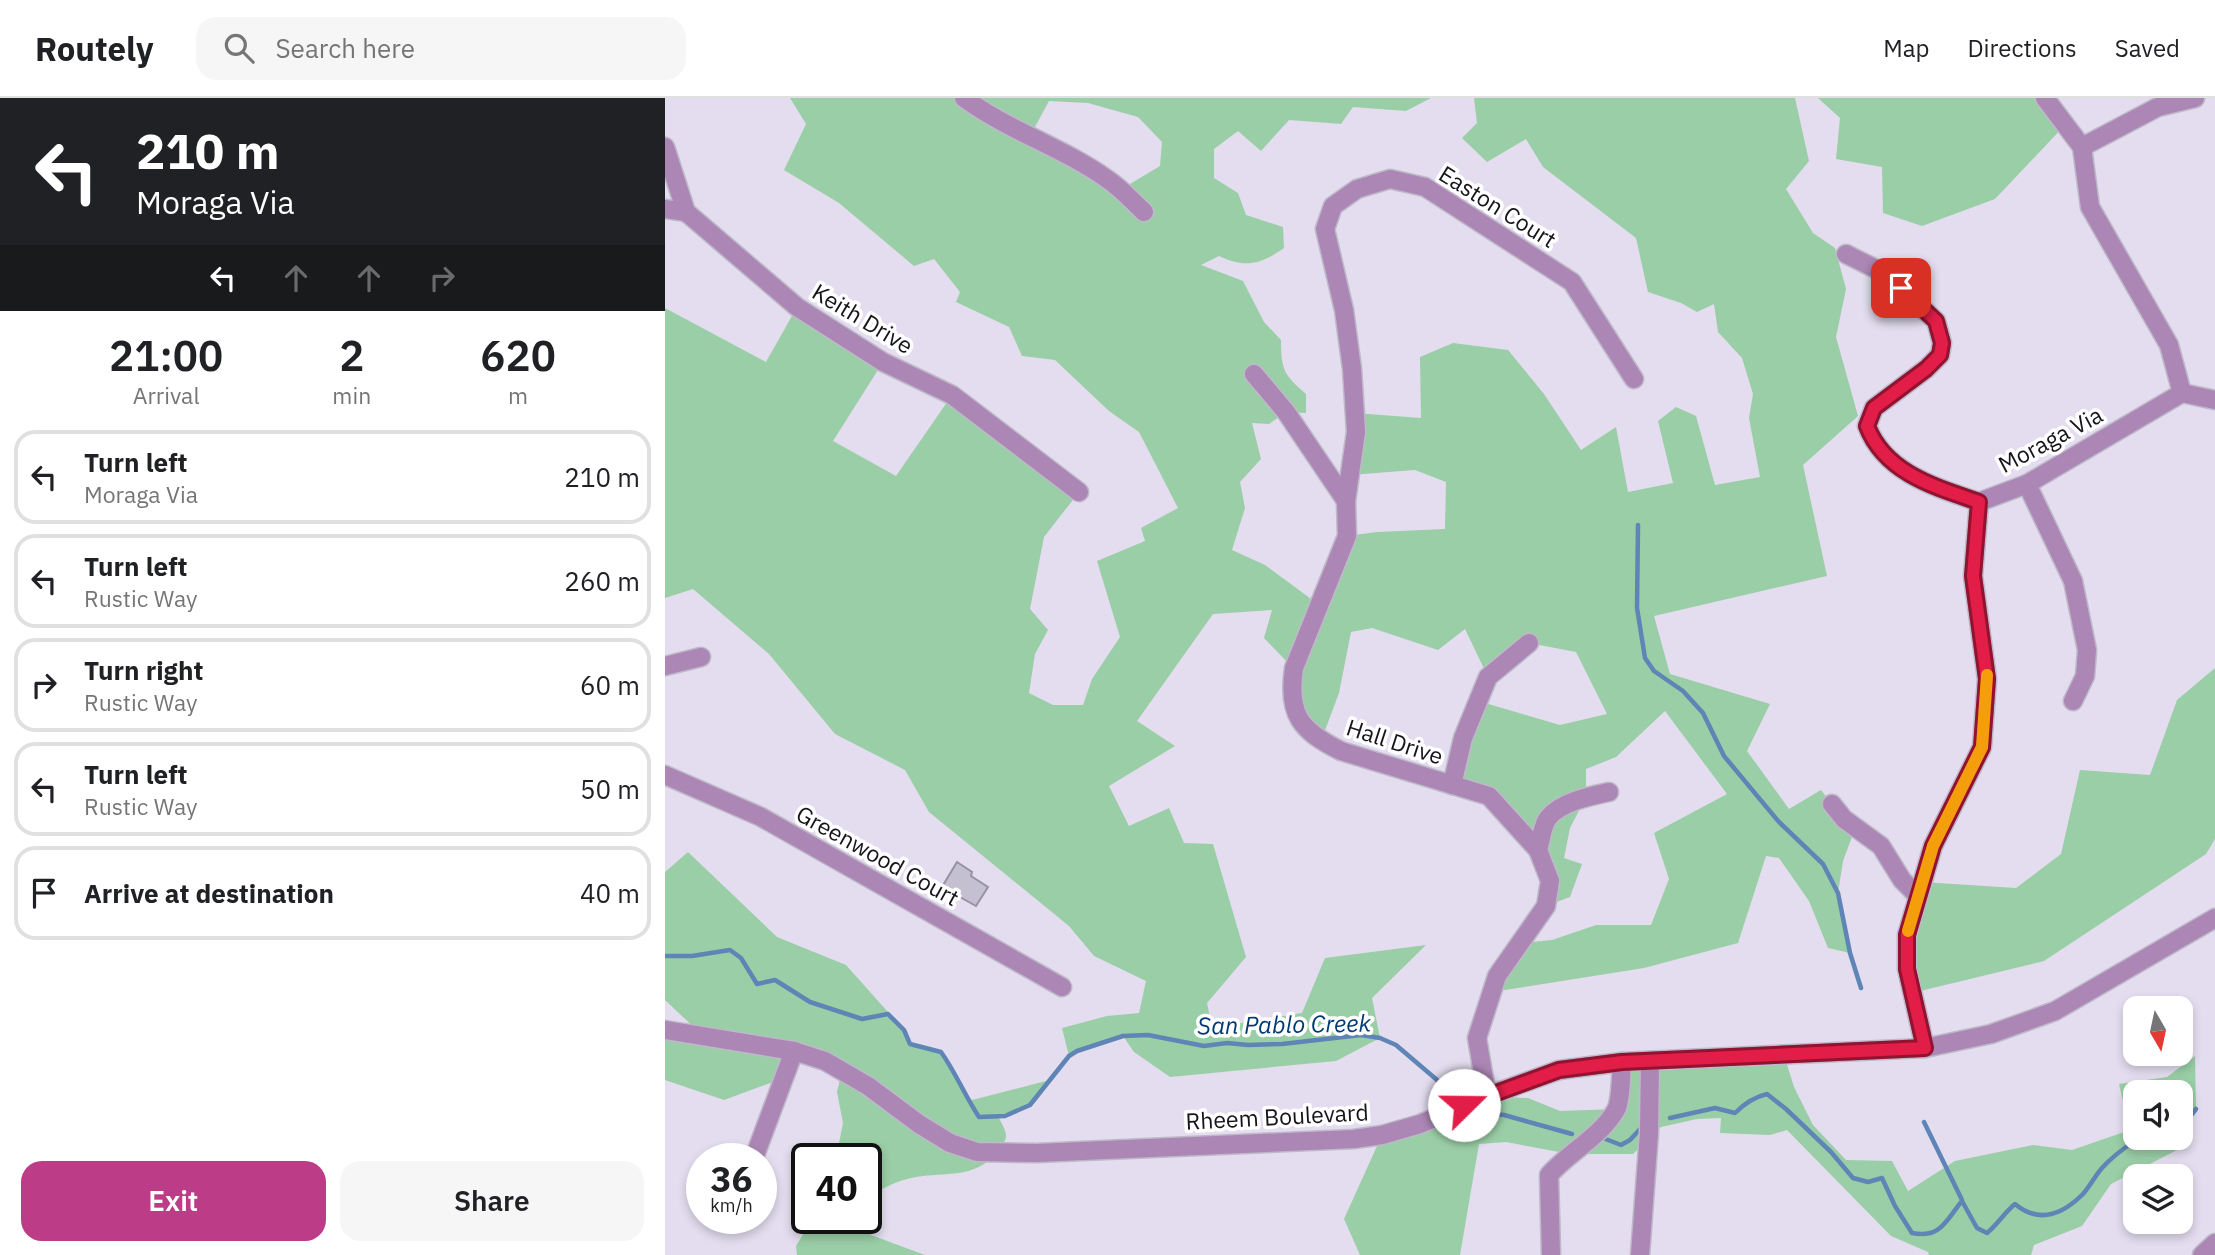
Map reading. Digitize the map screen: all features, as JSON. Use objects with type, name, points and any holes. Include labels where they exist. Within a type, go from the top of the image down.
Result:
[{"type":"street","points":[[964,98],[989,116],[1075,159],[1110,180],[1144,212]]},
{"type":"street","points":[[2045,98],[2082,147],[2090,206],[2169,345],[2182,393],[2215,400]]},
{"type":"street","points":[[2082,147],[2158,107],[2195,98]]},
{"type":"street","points":[[665,147],[686,212],[665,209]]},
{"type":"street","name":"Easton Court","points":[[1346,501],[1356,432],[1352,369],[1344,310],[1325,229],[1333,206],[1357,189],[1390,179],[1425,187],[1572,282],[1634,379]]},
{"type":"street","name":"Keith Drive","points":[[686,212],[797,307],[883,362],[952,395],[1079,492]]},
{"type":"street","points":[[1846,254],[1884,273],[1936,321],[1942,343],[1940,355],[1926,369],[1874,408],[1867,426],[1874,443],[1891,461],[1927,484],[1979,502],[1973,576],[1987,679],[1982,747],[1933,846],[1907,935],[1907,969],[1925,1048]]},
{"type":"street","points":[[1254,374],[1286,412],[1346,501]]},
{"type":"street","name":"Moraga Via","points":[[1979,502],[2027,484],[2182,393]]},
{"type":"street","points":[[2027,484],[2073,580],[2087,650],[2085,676],[2073,701]]},
{"type":"street","name":"Hall Drive","points":[[1346,501],[1347,536],[1293,668],[1290,690],[1296,711],[1306,729],[1321,741],[1341,751],[1489,796],[1538,850],[1550,881],[1546,906],[1497,976],[1477,1038],[1487,1096]]},
{"type":"street","points":[[1452,785],[1463,738],[1488,677],[1529,643]]},
{"type":"street","points":[[665,666],[701,657]]},
{"type":"street","name":"Greenwood Court","points":[[665,775],[761,817],[1062,987]]},
{"type":"street","points":[[1538,850],[1547,820],[1558,810],[1586,797],[1609,792]]},
{"type":"street","points":[[1832,804],[1844,819],[1881,846],[1902,880],[1918,896]]},
{"type":"street","name":"Rheem Boulevard","points":[[665,1030],[794,1051],[825,1061],[868,1086],[950,1143],[977,1152],[1037,1153],[1354,1139],[1382,1135],[1420,1124],[1559,1070],[1622,1062],[1925,1048],[1991,1034],[2055,1011],[2215,918]]},
{"type":"street","points":[[760,1143],[794,1051]]},
{"type":"street","points":[[1640,1255],[1649,1133],[1650,1061]]},
{"type":"street","points":[[1551,1255],[1549,1175],[1560,1162],[1594,1136],[1617,1109],[1622,1062]]},
{"type":"street","points":[[2202,1255],[2215,1243]]},
{"type":"green space","points":[[790,98],[1431,98],[1406,111],[1353,107],[1341,124],[1289,120],[1261,151],[1238,131],[1214,149],[1214,178],[1238,193],[1246,215],[1283,227],[1284,248],[1252,263],[1237,262],[1219,256],[1201,265],[1243,281],[1264,322],[1281,340],[1285,371],[1306,394],[1306,413],[1286,412],[1269,424],[1252,423],[1261,459],[1240,482],[1245,508],[1232,550],[1265,565],[1318,604],[1347,536],[1445,529],[1446,482],[1415,470],[1350,475],[1355,413],[1421,418],[1420,357],[1453,343],[1508,350],[1544,394],[1581,450],[1616,427],[1628,492],[1673,483],[1658,421],[1676,407],[1696,416],[1715,485],[1760,477],[1749,418],[1753,394],[1742,358],[1718,332],[1714,304],[1697,312],[1681,303],[1648,292],[1636,238],[1543,167],[1526,139],[1487,162],[1462,138],[1477,123],[1474,98],[1795,98],[1809,161],[1786,189],[1813,233],[1835,248],[1846,289],[1836,337],[1858,416],[1803,465],[1827,576],[1654,616],[1670,674],[1770,704],[1747,751],[1789,809],[1821,790],[1856,826],[1843,861],[1838,893],[1850,953],[1828,948],[1809,901],[1779,858],[1766,856],[1738,943],[1644,968],[1492,992],[1520,943],[1552,940],[1596,925],[1651,925],[1669,879],[1654,833],[1727,794],[1665,711],[1616,757],[1586,769],[1586,797],[1570,828],[1564,858],[1582,864],[1570,897],[1546,906],[1550,881],[1489,796],[1452,785],[1478,701],[1560,725],[1607,714],[1576,652],[1529,643],[1488,677],[1465,629],[1438,650],[1372,628],[1351,632],[1339,693],[1321,741],[1306,729],[1293,668],[1264,638],[1272,610],[1213,614],[1137,721],[1175,746],[1109,786],[1129,826],[1169,808],[1184,843],[1213,844],[1246,957],[1207,1003],[1212,1028],[1302,1013],[1325,958],[1426,945],[1372,998],[1380,1038],[1336,1061],[1170,1077],[1134,1052],[1123,1036],[1069,1056],[1062,1028],[1107,1016],[1139,1013],[1146,981],[1094,956],[1069,926],[929,812],[905,770],[835,734],[769,654],[693,589],[665,598],[665,308],[766,362],[797,307],[883,362],[833,441],[896,476],[952,395],[1079,492],[1044,537],[1030,609],[1048,630],[1035,654],[1029,693],[1053,705],[1083,705],[1092,679],[1120,637],[1097,561],[1145,541],[1141,528],[1178,508],[1139,432],[1109,411],[1055,360],[1022,356],[1009,327],[956,302],[960,292],[934,259],[914,266],[839,203],[784,170],[806,124]],"holes":[[[1049,101],[1088,103],[1138,117],[1162,142],[1160,166],[1120,190],[1030,136]]]},
{"type":"green space","points":[[1818,98],[2045,98],[2065,125],[1995,199],[1922,226],[1883,213],[1882,167],[1836,159],[1840,118]]},
{"type":"green space","points":[[2215,668],[2215,839],[2206,854],[2044,961],[1912,993],[1907,969],[1922,882],[2016,888],[2061,854],[2080,770],[2150,775],[2177,700]]},
{"type":"green space","points":[[688,852],[777,937],[846,965],[904,1030],[910,1044],[941,1052],[954,1071],[968,1101],[1050,1080],[1030,1105],[998,1116],[1005,1139],[988,1161],[979,1167],[959,1173],[902,1180],[882,1189],[882,1143],[839,1143],[843,1123],[837,1092],[842,1071],[794,1051],[784,1078],[724,1100],[665,1080],[665,1030],[701,1034],[665,1000],[665,872]]},
{"type":"green space","points":[[1784,1055],[1794,1087],[1813,1125],[1846,1160],[1892,1161],[1908,1191],[1955,1161],[2033,1145],[2072,1150],[2123,1132],[2123,1150],[2177,1150],[2150,1164],[2123,1164],[2123,1178],[2111,1184],[2082,1226],[2034,1245],[2031,1255],[1929,1255],[1928,1252],[1891,1236],[1787,1130],[1770,1135],[1720,1133],[1721,1118],[1697,1119],[1661,1127],[1633,1154],[1570,1154],[1506,1142],[1479,1144],[1460,1255],[1360,1255],[1344,1219],[1382,1135],[1487,1096],[1528,1098],[1560,1111],[1617,1109],[1622,1062]]},
{"type":"green space","points":[[2195,1056],[2196,1109],[2193,1116],[2193,1080],[2146,1080],[2167,1077],[2182,1066],[2193,1066]]},
{"type":"green space","points":[[2123,1083],[2123,1101],[2119,1084]]},
{"type":"green space","points":[[803,1234],[871,1234],[925,1255],[797,1255],[796,1246]]},
{"type":"building","points":[[957,862],[972,872],[971,876],[988,887],[976,906],[942,887]]},
{"type":"waterway","points":[[1638,525],[1637,608],[1645,658],[1654,671],[1683,691],[1703,713],[1724,756],[1779,822],[1823,864],[1838,893],[1850,953],[1861,988]]},
{"type":"waterway","name":"San Pablo Creek","points":[[665,956],[692,956],[730,950],[741,958],[757,984],[775,980],[810,1002],[862,1019],[888,1014],[904,1030],[910,1044],[941,1052],[979,1117],[1005,1116],[1030,1105],[1069,1056],[1123,1036],[1148,1035],[1204,1046],[1227,1043],[1282,1044],[1361,1035],[1380,1038],[1396,1045],[1450,1091]]},
{"type":"waterway","name":"San Pablo Creek","points":[[1670,1118],[1715,1108],[1735,1113],[1749,1101],[1767,1094],[1831,1152],[1853,1178],[1868,1182],[1882,1178],[1912,1233],[1922,1234],[1936,1231],[1962,1201],[1977,1228],[1987,1233],[2015,1204],[2033,1214],[2059,1212],[2083,1194],[2099,1171],[2123,1149]]},
{"type":"waterway","name":"San Pablo Creek","points":[[2193,1113],[2196,1109]]},
{"type":"waterway","name":"San Pablo Creek","points":[[1484,1113],[1504,1115],[1572,1134]]},
{"type":"waterway","points":[[1924,1122],[1962,1200]]},
{"type":"waterway","name":"San Pablo Creek","points":[[1603,1138],[1621,1145],[1642,1127]]},
{"type":"slow traffic","points":[[1908,931],[1933,846],[1982,747],[1987,675]]},
{"type":"route","points":[[1464,1105],[1559,1070],[1622,1062],[1925,1048],[1907,969],[1907,935],[1933,846],[1982,747],[1987,679],[1973,576],[1979,502],[1927,484],[1891,461],[1874,443],[1867,426],[1874,408],[1926,369],[1940,355],[1942,343],[1936,321],[1901,288]]}]
